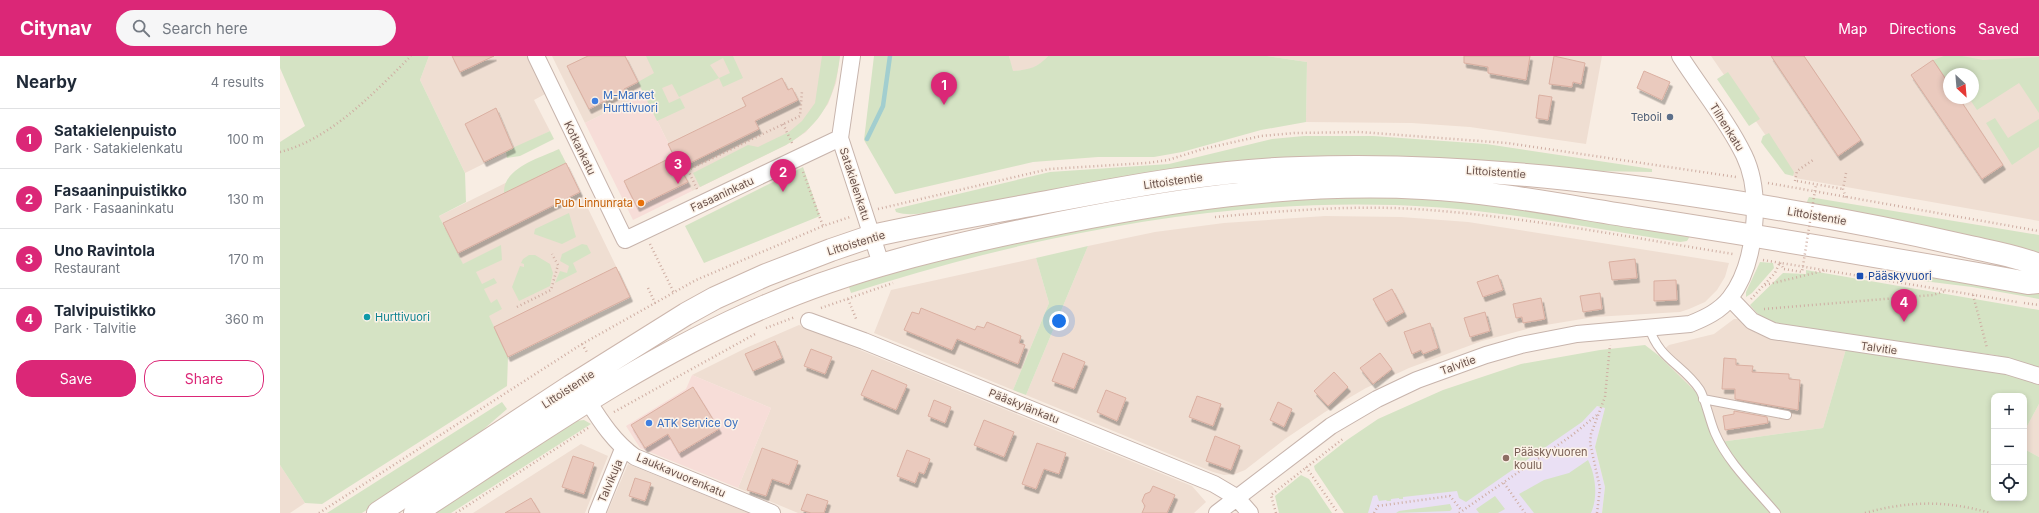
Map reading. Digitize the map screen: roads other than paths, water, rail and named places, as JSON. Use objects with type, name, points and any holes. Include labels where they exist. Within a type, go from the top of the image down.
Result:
[{"type":"main road","name":"Littoistentie","points":[[378,513],[571,386],[686,314],[715,298],[766,275],[830,250],[872,236],[1170,180],[1246,171],[1361,167],[1521,174],[1593,181],[1755,205],[1908,232],[2039,265]]},
{"type":"main road","name":"Littoistentie","points":[[416,513],[588,401],[662,357],[766,306],[830,281],[881,264],[977,240],[1172,201],[1252,192],[1316,187],[1421,188],[1483,194],[1752,235],[2028,282],[2039,282]]},
{"type":"street","name":"Kotkankatu","points":[[536,56],[625,240]]},
{"type":"street","name":"Satakielenkatu","points":[[852,56],[840,138],[881,264]]},
{"type":"street","name":"Tilhenkatu","points":[[1680,56],[1726,124],[1744,155],[1753,180],[1755,205],[1752,235]]},
{"type":"street","name":"Fasaaninkatu","points":[[625,240],[840,138]]},
{"type":"street","name":"Talvitie","points":[[1738,307],[1742,278],[1749,257],[1752,235]]},
{"type":"street","name":"Talvitie","points":[[1217,513],[1331,426],[1377,399],[1417,380],[1486,355],[1521,345],[1577,334],[1681,325],[1703,319],[1720,308],[1738,307],[1760,326],[1773,331],[2006,366],[2039,376]]},
{"type":"street","name":"Pääskylänkatu","points":[[808,315],[864,341],[1207,481],[1236,497],[1250,513]]},
{"type":"street","name":"Laukkavuorenkatu","points":[[588,401],[600,420],[623,449],[636,457],[772,513]]},
{"type":"street","name":"Talvikuja","points":[[596,513],[623,449]]},
{"type":"lane","points":[[1649,327],[1653,341],[1661,352],[1686,374],[1701,391],[1715,433],[1726,454],[1776,513]]},
{"type":"lane","points":[[1703,399],[1787,415]]},
{"type":"waterway","points":[[867,139],[883,106],[890,56]]},
{"type":"place","name":"M-Market Hurttivuori","points":[[595,101]]},
{"type":"place","name":"Satakielenpuisto","points":[[944,105]]},
{"type":"place","name":"Teboil","points":[[1670,117]]},
{"type":"place","name":"Uno Ravintola","points":[[678,184]]},
{"type":"place","name":"Fasaaninpuistikko","points":[[783,192]]},
{"type":"place","name":"Pub Linnunrata","points":[[641,203]]},
{"type":"place","name":"Pääskyvuori","points":[[1860,276]]},
{"type":"place","name":"Hurttivuori","points":[[367,317]]},
{"type":"place","name":"Talvipuistikko","points":[[1904,322]]},
{"type":"place","name":"ATK Service Oy","points":[[649,423]]},
{"type":"place","name":"Pääskyvuoren koulu","points":[[1506,458]]}]
